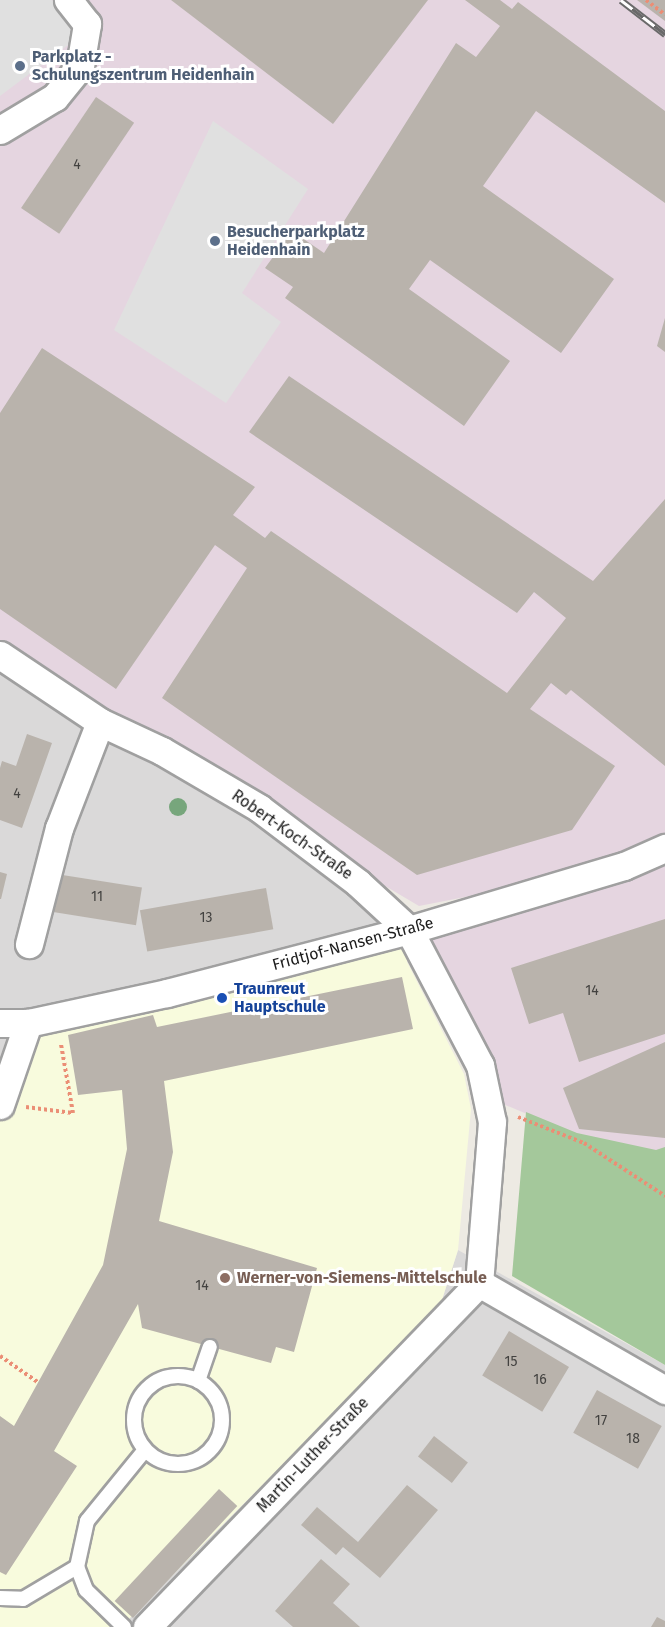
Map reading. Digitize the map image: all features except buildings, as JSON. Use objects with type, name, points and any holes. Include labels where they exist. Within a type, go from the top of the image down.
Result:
[{"type":"street","points":[[0,130],[56,97],[81,66],[87,24],[68,0]]},
{"type":"street","name":"Robert-Koch-Straße","points":[[0,655],[100,722],[162,751],[259,808],[358,883],[408,930]]},
{"type":"street","points":[[29,944],[59,828],[100,722]]},
{"type":"street","name":"Fridtjof-Nansen-Straße","points":[[0,1023],[28,1023],[408,930],[624,866],[665,848]]},
{"type":"street","points":[[408,930],[470,1044],[491,1111],[479,1283],[665,1390]]},
{"type":"street","points":[[0,1104],[28,1023]]},
{"type":"street","name":"Martin-Luther-Straße","points":[[147,1627],[479,1283]]},
{"type":"lane","points":[[198,1381],[210,1347]]},
{"type":"lane","points":[[177,1376],[198,1381],[215,1395],[221,1409],[219,1438],[199,1459],[171,1464],[145,1450],[134,1424],[140,1396],[163,1378],[177,1376]]},
{"type":"lane","points":[[124,1627],[86,1590],[77,1567],[87,1521],[145,1450]]},
{"type":"lane","points":[[0,1598],[23,1599],[77,1567]]},
{"type":"path","points":[[646,0],[665,15]]},
{"type":"path","points":[[0,1104],[73,1113],[60,1040]]},
{"type":"path","points":[[491,1111],[504,1111],[584,1143],[665,1196]]},
{"type":"path","points":[[0,1356],[39,1383]]},
{"type":"shaded area","points":[[0,0],[665,0],[665,841],[624,866],[419,906],[0,658]]},
{"type":"shaded area","name":"Parkplatz - Schulungszentrum Heidenhain","points":[[0,0],[52,0],[80,36],[0,96]]},
{"type":"shaded area","name":"Besucherparkplatz Heidenhain","points":[[213,121],[308,189],[242,293],[281,322],[226,403],[114,330]]},
{"type":"shaded area","points":[[0,664],[158,756],[353,887],[417,956],[35,1042],[0,1175]]},
{"type":"shaded area","points":[[665,866],[665,1149],[656,1152],[577,1135],[496,1101],[426,933]]},
{"type":"shaded area","name":"Werner-von-Siemens-Mittelschule","points":[[409,930],[407,962],[464,1074],[471,1109],[458,1250],[440,1306],[121,1627],[0,1627],[0,1109],[28,1023]]},
{"type":"shaded area","points":[[458,1250],[665,1365],[665,1627],[121,1627],[440,1306]]},
{"type":"green space","points":[[526,1112],[577,1133],[656,1150],[665,1147],[665,1365],[512,1276]]},
{"type":"railway","points":[[621,0],[665,34]]},
{"type":"place","name":"Parkplatz - Schulungszentrum Heidenhain","points":[[20,66]]},
{"type":"place","name":"Besucherparkplatz Heidenhain","points":[[215,241]]},
{"type":"place","name":"Traunreut Hauptschule","points":[[222,998]]},
{"type":"place","name":"Werner-von-Siemens-Mittelschule","points":[[225,1278]]}]
